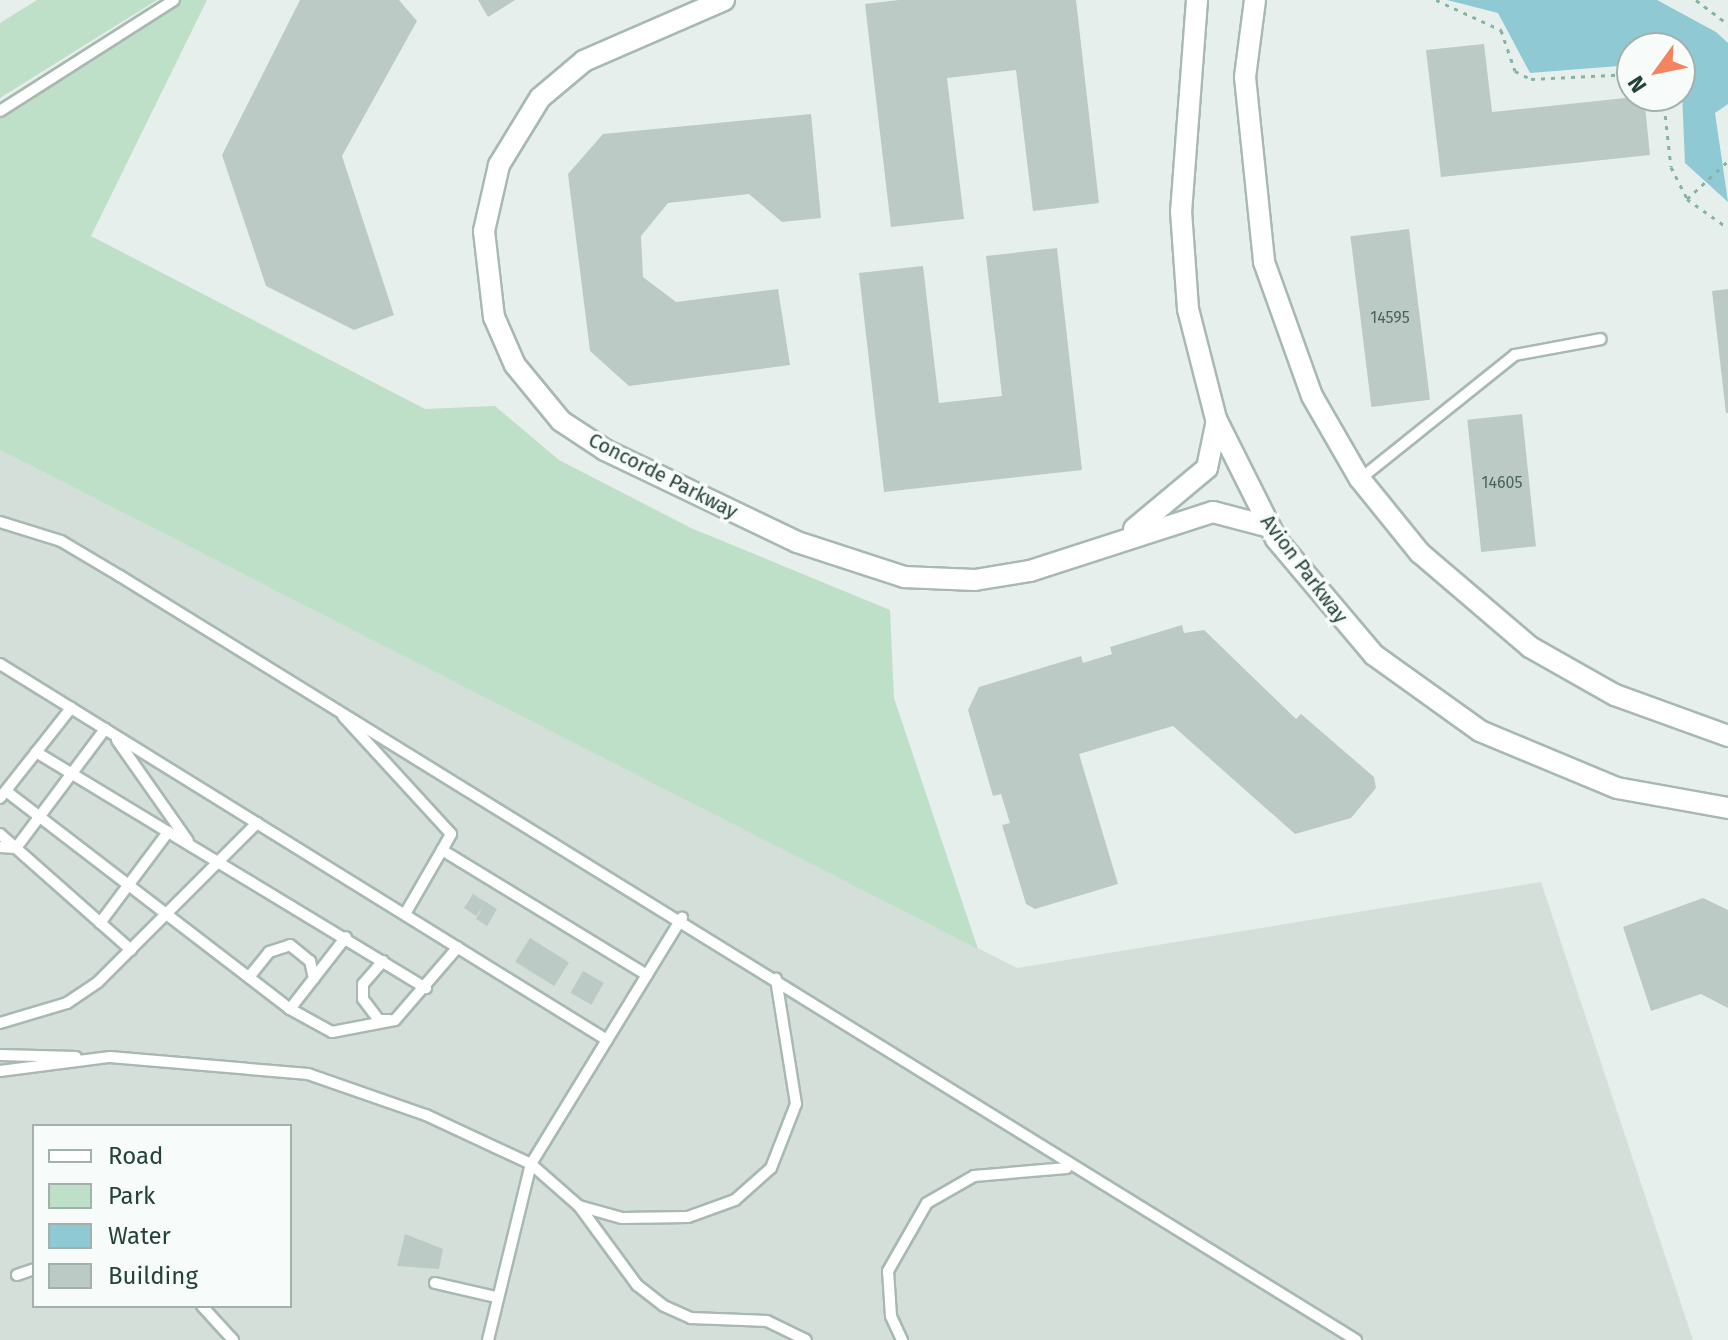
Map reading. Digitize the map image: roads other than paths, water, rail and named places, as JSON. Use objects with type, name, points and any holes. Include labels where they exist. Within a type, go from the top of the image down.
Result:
[{"type":"street","name":"Concorde Parkway","points":[[724,0],[584,61],[540,98],[508,146],[489,197],[484,263],[494,317],[527,383],[561,421],[605,450],[878,572],[934,580],[1004,577],[1128,534],[1229,511],[1270,527]]},
{"type":"street","name":"Avion Parkway","points":[[1197,0],[1182,261],[1216,419],[1270,527],[1319,596],[1374,655],[1480,731],[1617,788],[1728,808]]},
{"type":"street","points":[[1255,0],[1245,77],[1264,262],[1305,382],[1360,479],[1420,553],[1530,647],[1615,695],[1728,736]]},
{"type":"street","name":"Concorde Parkway","points":[[1128,534],[1207,468],[1216,419]]},
{"type":"lane","points":[[0,111],[174,0]]},
{"type":"lane","points":[[1360,479],[1515,355],[1601,339]]},
{"type":"lane","points":[[0,522],[61,541],[682,918],[1069,1167],[1356,1340]]},
{"type":"lane","points":[[0,664],[607,1040]]},
{"type":"lane","points":[[334,707],[451,834],[405,914]]},
{"type":"lane","points":[[71,708],[3,795],[41,818],[290,1009],[332,1032],[395,1020],[426,988],[458,947]]},
{"type":"lane","points":[[16,848],[110,732]]},
{"type":"lane","points":[[110,732],[189,842]]},
{"type":"lane","points":[[36,752],[168,832],[222,858],[426,988]]},
{"type":"lane","points":[[0,1023],[67,1003],[131,950],[257,823]]},
{"type":"lane","points":[[100,923],[168,832]]},
{"type":"lane","points":[[0,834],[131,950]]},
{"type":"lane","points":[[0,847],[16,848]]},
{"type":"lane","points":[[442,850],[647,975]]},
{"type":"lane","points":[[488,1340],[496,1297],[531,1164],[682,918]]},
{"type":"lane","points":[[290,1009],[346,937]]},
{"type":"lane","points":[[249,977],[269,952],[290,945],[310,961],[314,979]]},
{"type":"lane","points":[[383,961],[363,984],[363,999],[379,1020],[395,1020]]},
{"type":"lane","points":[[579,1206],[622,1218],[688,1217],[735,1200],[771,1168],[796,1104],[776,979]]},
{"type":"lane","points":[[0,1055],[110,1057],[308,1074],[426,1115],[531,1164],[579,1206],[637,1285],[664,1306],[691,1318],[767,1321],[806,1340]]},
{"type":"lane","points":[[0,1071],[110,1057]]},
{"type":"lane","points":[[902,1340],[891,1316],[888,1271],[927,1203],[974,1176],[1069,1167]]},
{"type":"lane","points":[[17,1275],[32,1270]]},
{"type":"lane","points":[[435,1283],[496,1297]]},
{"type":"lane","points":[[204,1308],[233,1340]]},
{"type":"water","points":[[1447,0],[1657,0],[1716,32],[1728,43],[1728,104],[1715,113],[1728,202],[1685,163],[1683,112],[1696,112],[1696,32],[1616,32],[1616,66],[1530,73],[1498,13]]}]
